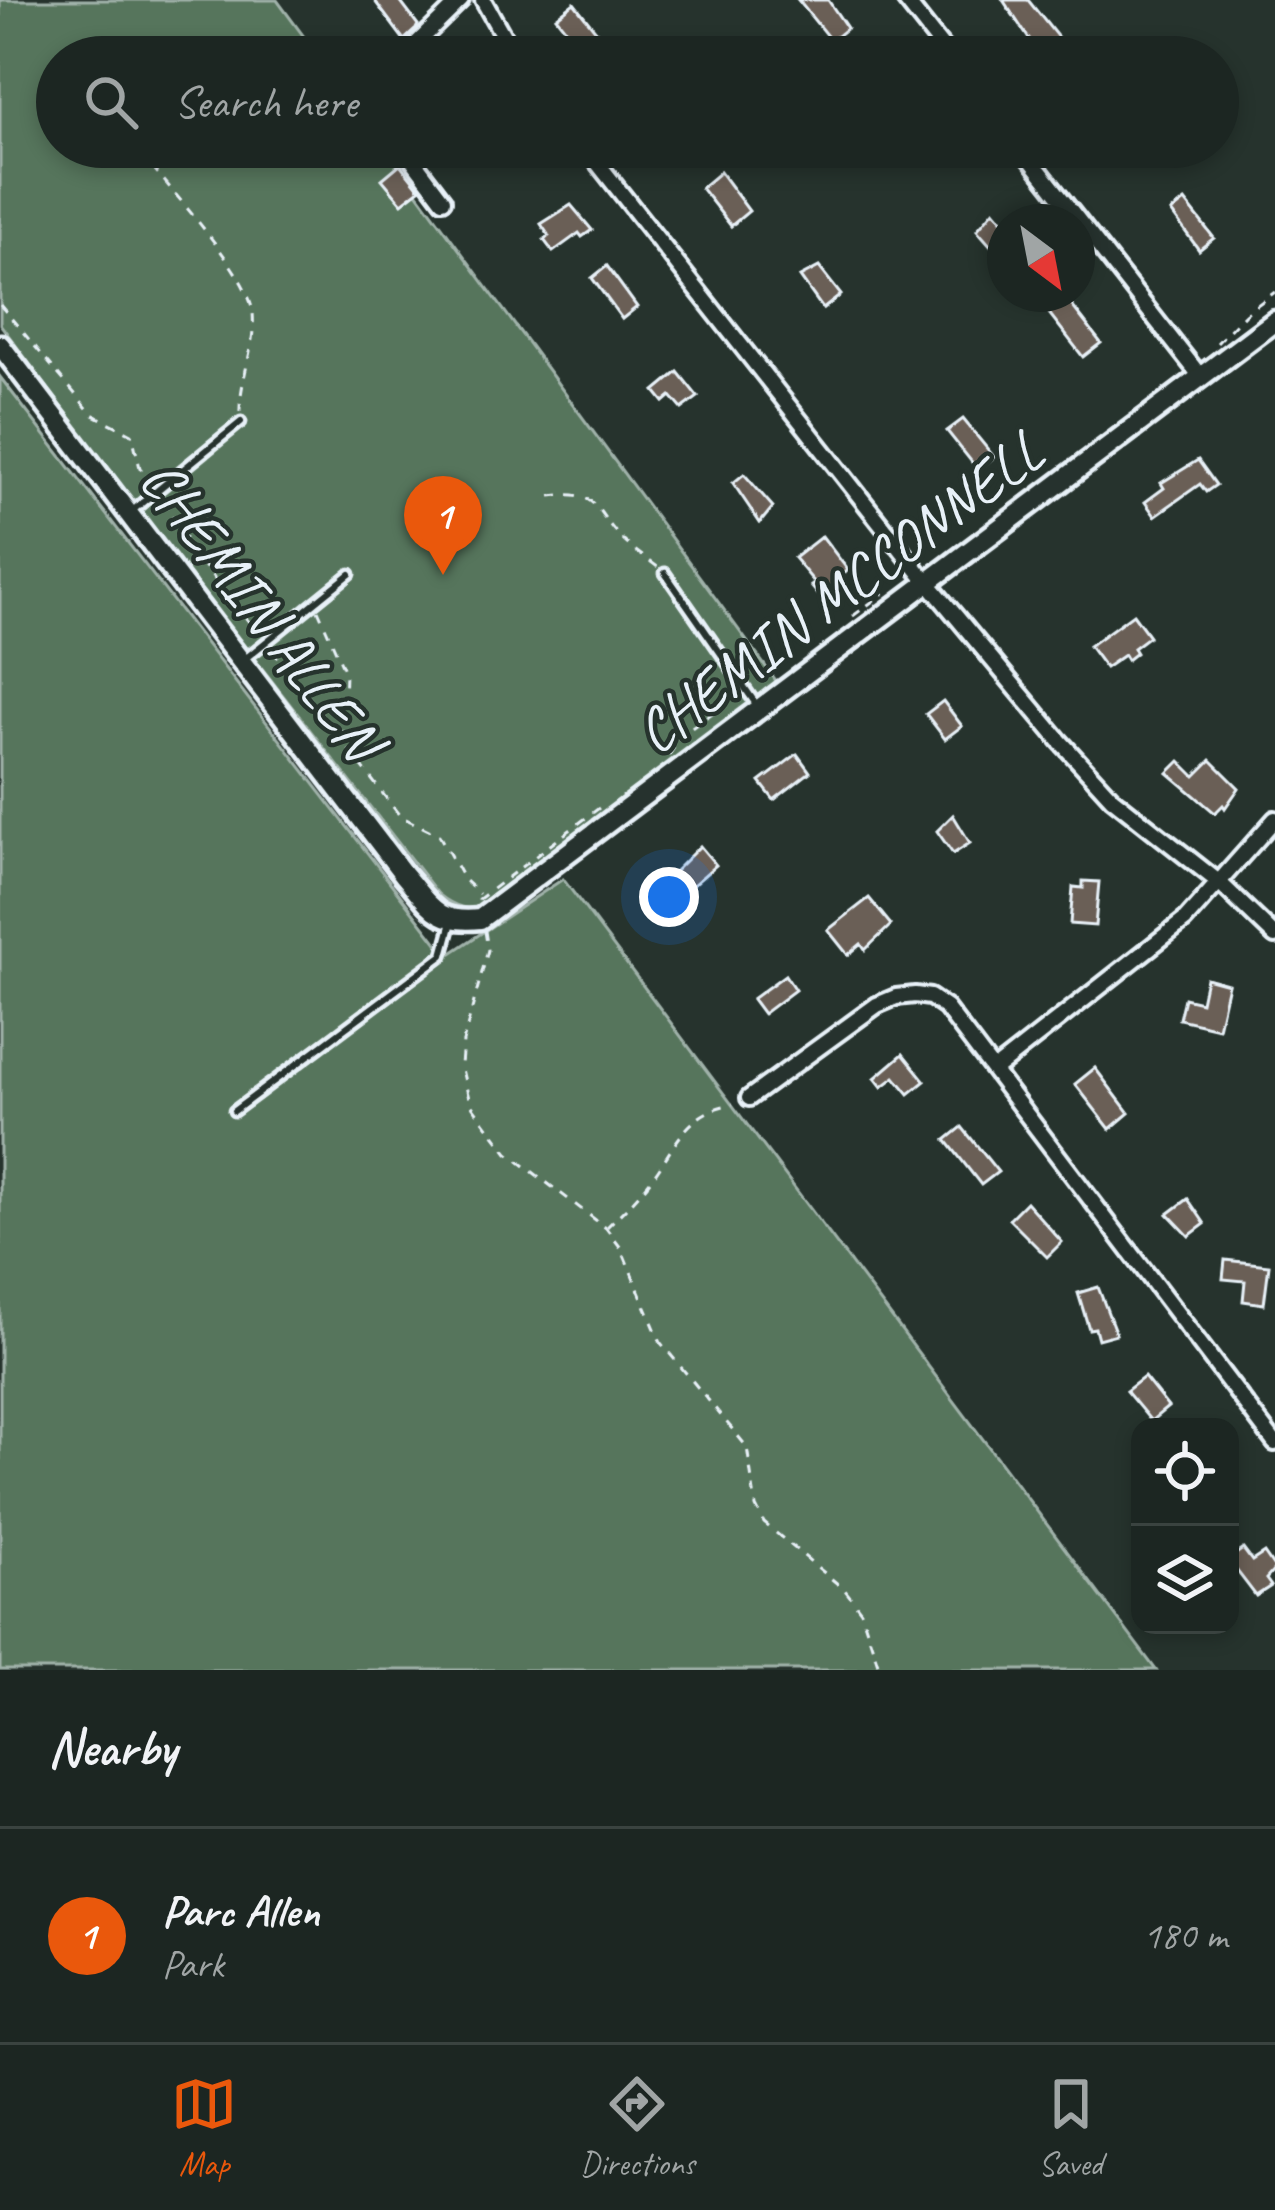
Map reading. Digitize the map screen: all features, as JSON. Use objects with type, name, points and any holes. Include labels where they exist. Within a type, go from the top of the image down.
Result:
[{"type":"street","points":[[425,36],[461,0]]},
{"type":"street","points":[[483,0],[503,36]]},
{"type":"street","points":[[905,0],[933,36]]},
{"type":"street","points":[[419,168],[443,200]]},
{"type":"street","points":[[603,168],[928,582],[1112,798],[1221,884],[1275,936]]},
{"type":"street","points":[[1038,168],[1202,376]]},
{"type":"street","name":"CHEMIN MCCONNELL","points":[[480,919],[1275,321]]},
{"type":"street","name":"CHEMIN ALLEN","points":[[0,345],[404,874],[438,914],[452,922]]},
{"type":"street","points":[[994,1070],[1165,937],[1221,884],[1275,819]]},
{"type":"street","points":[[452,922],[480,919]]},
{"type":"street","points":[[749,1098],[860,1017],[896,997],[931,997],[946,1008],[994,1070],[1275,1443]]},
{"type":"lane","points":[[129,513],[241,422]]},
{"type":"lane","points":[[665,573],[760,710]]},
{"type":"lane","points":[[243,660],[350,574]]},
{"type":"lane","points":[[234,1111],[443,955],[452,922]]},
{"type":"path","points":[[153,168],[213,243],[253,307],[254,341],[240,399],[241,422]]},
{"type":"path","points":[[0,305],[92,414],[131,434],[140,467],[193,552],[400,816],[439,835],[464,880],[481,895]]},
{"type":"path","points":[[551,496],[583,495],[595,502],[618,536],[665,573]]},
{"type":"path","points":[[313,604],[327,624],[345,672],[341,722],[345,744]]},
{"type":"path","points":[[480,919],[488,950],[461,1065],[470,1103],[526,1170],[606,1228],[621,1248],[661,1343],[747,1447],[756,1507],[764,1523],[844,1590],[861,1611],[880,1670]]},
{"type":"path","points":[[606,1228],[648,1184],[686,1125],[712,1107],[749,1098]]},
{"type":"green space","points":[[0,0],[277,0],[304,36],[36,36],[36,168],[399,168],[777,682],[489,903],[462,907],[450,903],[438,894],[133,503],[0,324]]},
{"type":"green space","points":[[0,377],[447,956],[563,879],[1156,1670],[0,1670]]},
{"type":"building","points":[[374,0],[399,0],[418,25],[408,36],[401,36]]},
{"type":"building","points":[[798,0],[828,0],[847,28],[837,36],[827,36]]},
{"type":"building","points":[[1003,0],[1028,0],[1057,36],[1027,36]]},
{"type":"building","points":[[574,3],[600,36],[571,36],[556,17]]},
{"type":"building","points":[[395,168],[403,168],[420,189],[402,203],[382,179]]},
{"type":"building","points":[[720,172],[749,211],[731,226],[701,188]]},
{"type":"building","points":[[1185,201],[1214,238],[1199,250],[1171,212]]},
{"type":"building","points":[[571,205],[592,230],[582,237],[579,233],[553,252],[541,224]]},
{"type":"building","points":[[987,218],[987,241],[977,230]]},
{"type":"building","points":[[607,266],[637,307],[622,319],[592,278]]},
{"type":"building","points":[[819,267],[841,295],[823,309],[800,277]]},
{"type":"building","points":[[1048,312],[1077,312],[1101,343],[1083,357]]},
{"type":"building","points":[[678,372],[698,397],[682,409],[671,396],[664,402],[655,391]]},
{"type":"building","points":[[963,419],[994,457],[978,470],[947,431]]},
{"type":"building","points":[[1198,460],[1216,485],[1206,492],[1200,484],[1155,516],[1145,502],[1164,488],[1161,483]]},
{"type":"building","points":[[744,474],[773,507],[760,523],[733,483]]},
{"type":"building","points":[[822,536],[848,570],[820,597],[811,586],[815,583],[794,558]]},
{"type":"building","points":[[1133,614],[1149,636],[1133,648],[1136,653],[1127,660],[1124,655],[1105,668],[1089,646]]},
{"type":"building","points":[[943,701],[962,726],[945,739],[926,714]]},
{"type":"building","points":[[797,754],[810,772],[774,800],[760,782]]},
{"type":"building","points":[[1211,760],[1239,788],[1225,808],[1215,813],[1168,773],[1180,761],[1195,776]]},
{"type":"building","points":[[953,815],[970,843],[953,854],[937,831]]},
{"type":"building","points":[[700,846],[716,865],[677,899],[663,883]]},
{"type":"building","points":[[1083,881],[1099,882],[1095,926],[1070,924],[1073,887],[1083,888]]},
{"type":"building","points":[[869,898],[891,925],[865,950],[861,944],[848,955],[828,930]]},
{"type":"building","points":[[785,975],[795,990],[763,1014],[752,999]]},
{"type":"building","points":[[1206,978],[1228,984],[1218,1028],[1179,1019],[1184,998],[1201,1002]]},
{"type":"building","points":[[903,1054],[925,1081],[909,1094],[895,1077],[882,1087],[875,1078]]},
{"type":"building","points":[[1095,1068],[1129,1113],[1110,1129],[1075,1084]]},
{"type":"building","points":[[962,1127],[998,1172],[981,1185],[946,1140]]},
{"type":"building","points":[[1188,1199],[1205,1224],[1189,1236],[1168,1214]]},
{"type":"building","points":[[1026,1202],[1062,1242],[1047,1257],[1009,1219]]},
{"type":"building","points":[[1225,1260],[1269,1265],[1264,1304],[1243,1301],[1245,1281],[1223,1279]]},
{"type":"building","points":[[1098,1287],[1116,1334],[1098,1339],[1095,1328],[1089,1329],[1078,1293]]},
{"type":"building","points":[[1144,1377],[1168,1407],[1148,1418],[1126,1391]]},
{"type":"building","points":[[1243,1549],[1252,1561],[1264,1553],[1275,1569],[1266,1579],[1271,1586],[1256,1596],[1239,1574]]},
{"type":"place","name":"Parc Allen","points":[[443,575]]}]
